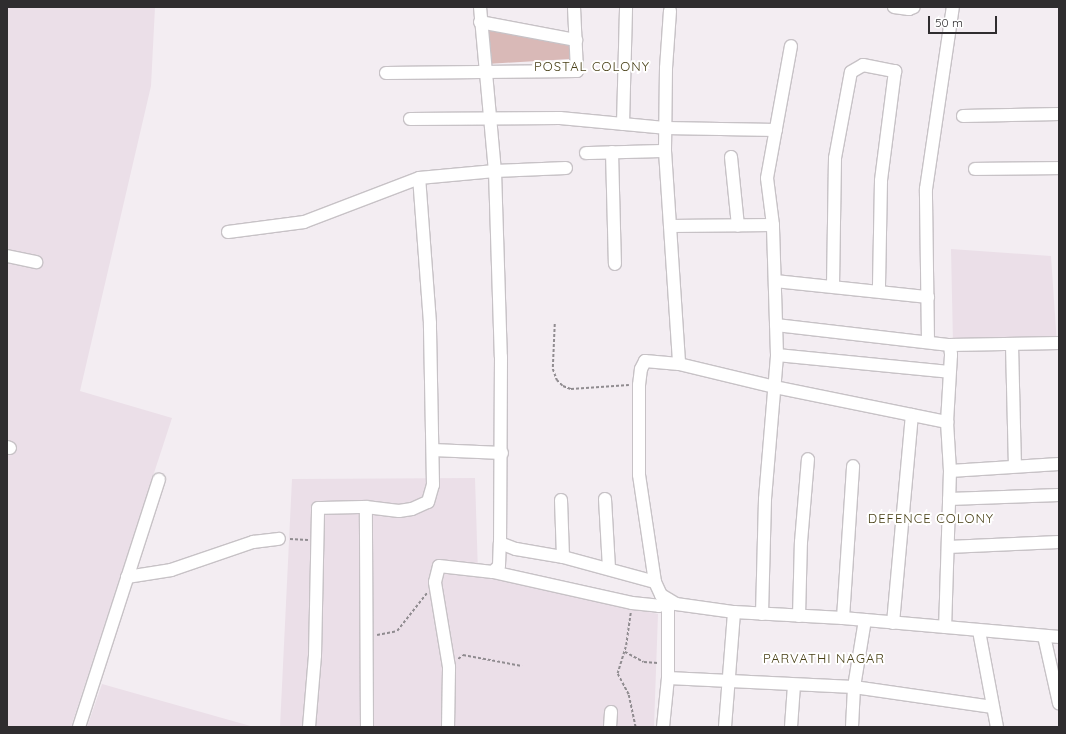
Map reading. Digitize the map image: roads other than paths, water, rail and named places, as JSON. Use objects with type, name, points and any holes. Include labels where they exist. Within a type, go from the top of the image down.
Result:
[{"type":"street","points":[[480,7],[480,22],[495,171],[502,453],[499,566],[493,572]]},
{"type":"street","points":[[386,74],[577,71],[574,7]]},
{"type":"street","points":[[623,124],[626,7]]},
{"type":"street","points":[[894,7],[909,9],[914,7]]},
{"type":"street","points":[[928,341],[926,189],[953,7]]},
{"type":"street","points":[[670,11],[665,151],[679,364]]},
{"type":"street","points":[[480,22],[576,40]]},
{"type":"street","points":[[762,614],[765,499],[777,355],[773,225],[767,178],[790,46]]},
{"type":"street","points":[[832,286],[835,158],[851,72],[862,65],[895,71],[881,181],[879,290]]},
{"type":"street","points":[[963,116],[1059,114]]},
{"type":"street","points":[[410,119],[560,118],[665,128],[776,130]]},
{"type":"street","points":[[586,153],[665,151]]},
{"type":"street","points":[[612,152],[615,264]]},
{"type":"street","points":[[731,157],[738,226]]},
{"type":"street","points":[[228,232],[304,222],[419,178],[495,171],[566,168]]},
{"type":"street","points":[[975,169],[1059,168]]},
{"type":"street","points":[[309,727],[315,656],[318,508],[366,507],[399,512],[428,502],[433,485],[430,323],[419,178]]},
{"type":"street","points":[[670,226],[773,225]]},
{"type":"street","points":[[7,256],[36,262]]},
{"type":"street","points":[[775,281],[879,290],[928,297]]},
{"type":"street","points":[[776,325],[928,341],[950,345],[1059,343]]},
{"type":"street","points":[[944,627],[950,471],[947,422],[951,355],[950,345]]},
{"type":"street","points":[[1012,345],[1015,466]]},
{"type":"street","points":[[777,355],[949,372]]},
{"type":"street","points":[[947,422],[775,387],[679,364],[645,361],[641,369],[639,385],[639,475],[655,582],[661,595],[668,600],[734,612],[843,618],[1059,637]]},
{"type":"street","points":[[893,623],[912,415]]},
{"type":"street","points":[[433,450],[502,453]]},
{"type":"street","points":[[799,616],[801,542],[808,458]]},
{"type":"street","points":[[950,471],[1059,464]]},
{"type":"street","points":[[843,618],[852,466]]},
{"type":"street","points":[[79,727],[159,480]]},
{"type":"street","points":[[949,500],[1059,495]]},
{"type":"street","points":[[605,499],[609,569]]},
{"type":"street","points":[[561,500],[563,557]]},
{"type":"street","points":[[366,507],[367,727]]},
{"type":"street","points":[[127,577],[171,570],[252,542],[279,538]]},
{"type":"street","points":[[948,546],[1059,542]]},
{"type":"street","points":[[500,543],[516,549],[563,557],[655,582]]},
{"type":"street","points":[[448,727],[449,667],[435,582],[439,566],[493,572],[632,603],[659,606],[668,600]]},
{"type":"street","points":[[663,727],[668,678],[668,600]]},
{"type":"street","points":[[725,727],[734,612]]},
{"type":"street","points":[[852,727],[854,687],[865,620]]},
{"type":"street","points":[[979,631],[997,727]]},
{"type":"street","points":[[1044,636],[1059,703]]},
{"type":"street","points":[[668,678],[854,687],[993,707]]},
{"type":"street","points":[[791,727],[794,685]]},
{"type":"street","points":[[610,727],[611,712]]},
{"type":"district","name":"POSTAL COLONY","points":[[592,66]]},
{"type":"district","name":"DEFENCE COLONY","points":[[931,518]]},
{"type":"district","name":"PARVATHI NAGAR","points":[[824,658]]}]
